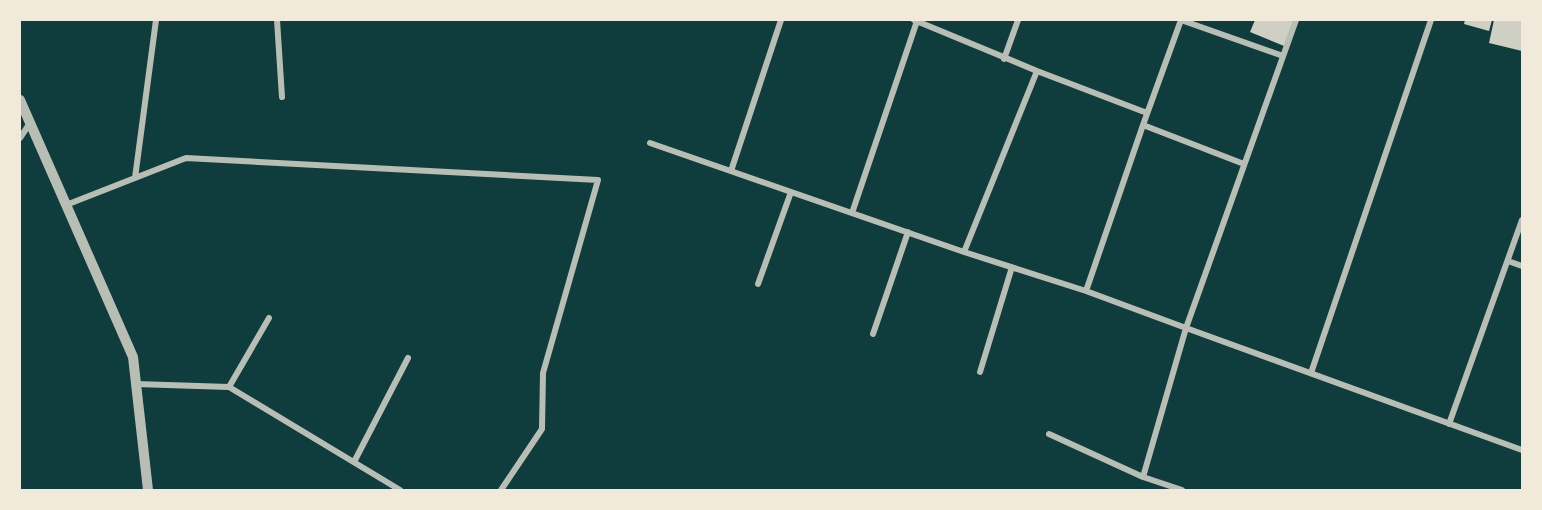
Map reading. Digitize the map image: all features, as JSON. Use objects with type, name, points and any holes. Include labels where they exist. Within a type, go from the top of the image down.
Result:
[{"type":"street","points":[[135,178],[156,20]]},
{"type":"street","points":[[277,20],[282,97]]},
{"type":"street","points":[[730,171],[781,20]]},
{"type":"street","points":[[852,213],[915,20],[1004,59],[1147,113]]},
{"type":"street","points":[[1004,59],[1018,20]]},
{"type":"street","points":[[1086,291],[1181,20],[1283,56]]},
{"type":"street","points":[[1143,477],[1186,328],[1296,20]]},
{"type":"street","points":[[1311,373],[1431,20]]},
{"type":"street","points":[[964,252],[1037,71]]},
{"type":"street","points":[[20,100],[133,357],[148,490]]},
{"type":"street","points":[[20,138],[30,123]]},
{"type":"street","points":[[1143,125],[1245,164]]},
{"type":"street","points":[[650,143],[964,252],[1086,291],[1522,450]]},
{"type":"street","points":[[66,205],[186,158],[598,180],[543,373],[542,429],[501,490]]},
{"type":"street","points":[[758,284],[790,192]]},
{"type":"street","points":[[1449,424],[1522,220]]},
{"type":"street","points":[[873,334],[908,232]]},
{"type":"street","points":[[1508,261],[1522,266]]},
{"type":"street","points":[[980,372],[1012,267]]},
{"type":"street","points":[[229,387],[269,318]]},
{"type":"street","points":[[354,462],[408,358]]},
{"type":"street","points":[[136,384],[229,387],[400,490]]},
{"type":"street","points":[[1049,434],[1143,477],[1182,490]]},
{"type":"building","points":[[1255,20],[1295,20],[1284,46],[1250,32]]},
{"type":"building","points":[[1465,20],[1492,20],[1489,31],[1464,24]]},
{"type":"building","points":[[1494,20],[1522,20],[1522,51],[1489,43]]}]
